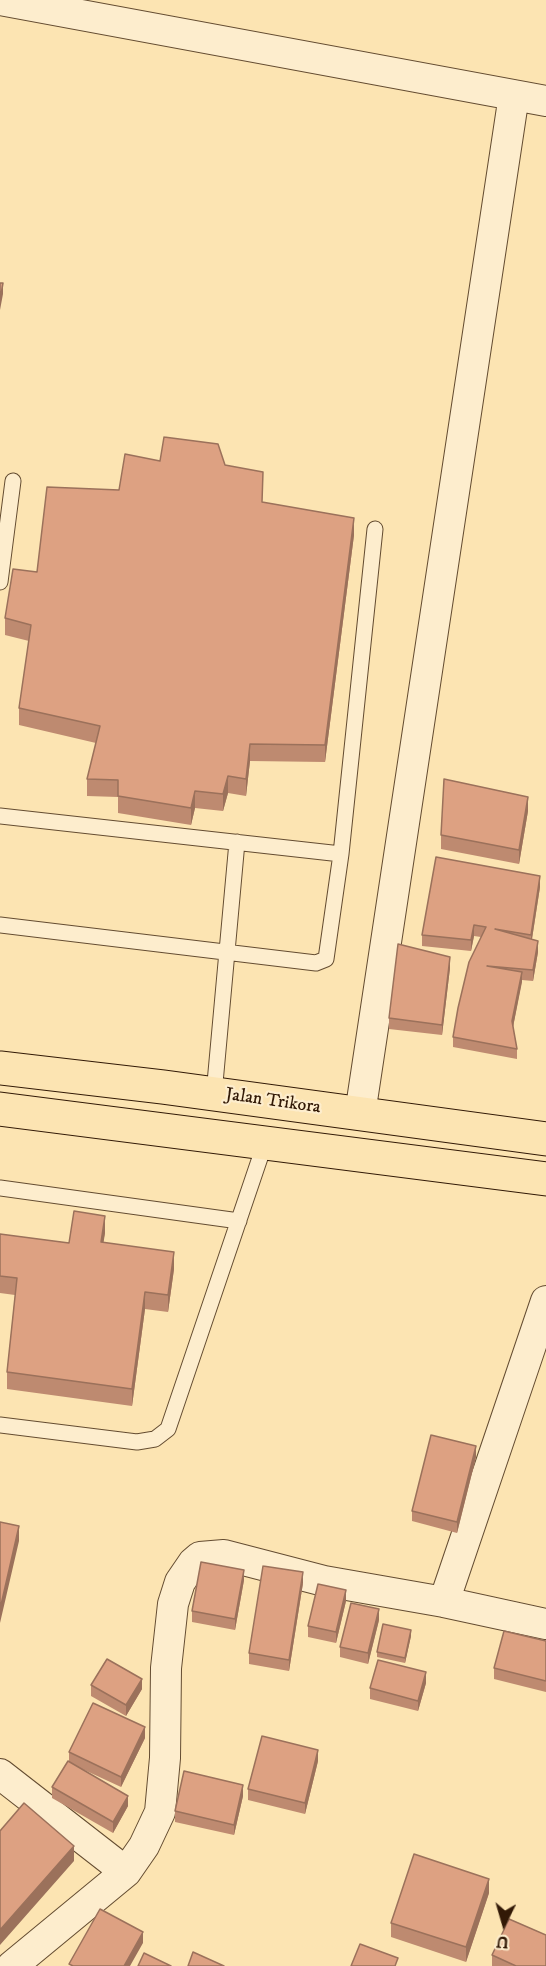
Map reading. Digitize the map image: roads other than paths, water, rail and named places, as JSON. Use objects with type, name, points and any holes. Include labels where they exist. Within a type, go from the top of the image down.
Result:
[{"type":"main road","name":"Jalan Trikora","points":[[0,1068],[214,1094],[546,1139]]},
{"type":"main road","points":[[0,1109],[546,1179]]},
{"type":"street","points":[[0,0],[546,101]]},
{"type":"street","points":[[360,1114],[514,95]]},
{"type":"street","points":[[444,1602],[546,1301]]},
{"type":"street","points":[[12,1966],[126,1872],[144,1846],[160,1812],[165,1758],[166,1668],[172,1604],[180,1582],[200,1557],[224,1555],[324,1581],[444,1602],[546,1624]]},
{"type":"street","points":[[0,1774],[126,1872]]},
{"type":"lane","points":[[0,582],[13,481]]},
{"type":"lane","points":[[0,925],[316,963],[326,959],[341,854],[375,529]]},
{"type":"lane","points":[[0,816],[341,854]]},
{"type":"lane","points":[[214,1094],[237,842]]},
{"type":"lane","points":[[0,1425],[137,1442],[155,1439],[168,1429],[265,1143]]},
{"type":"lane","points":[[0,1188],[239,1221]]}]
